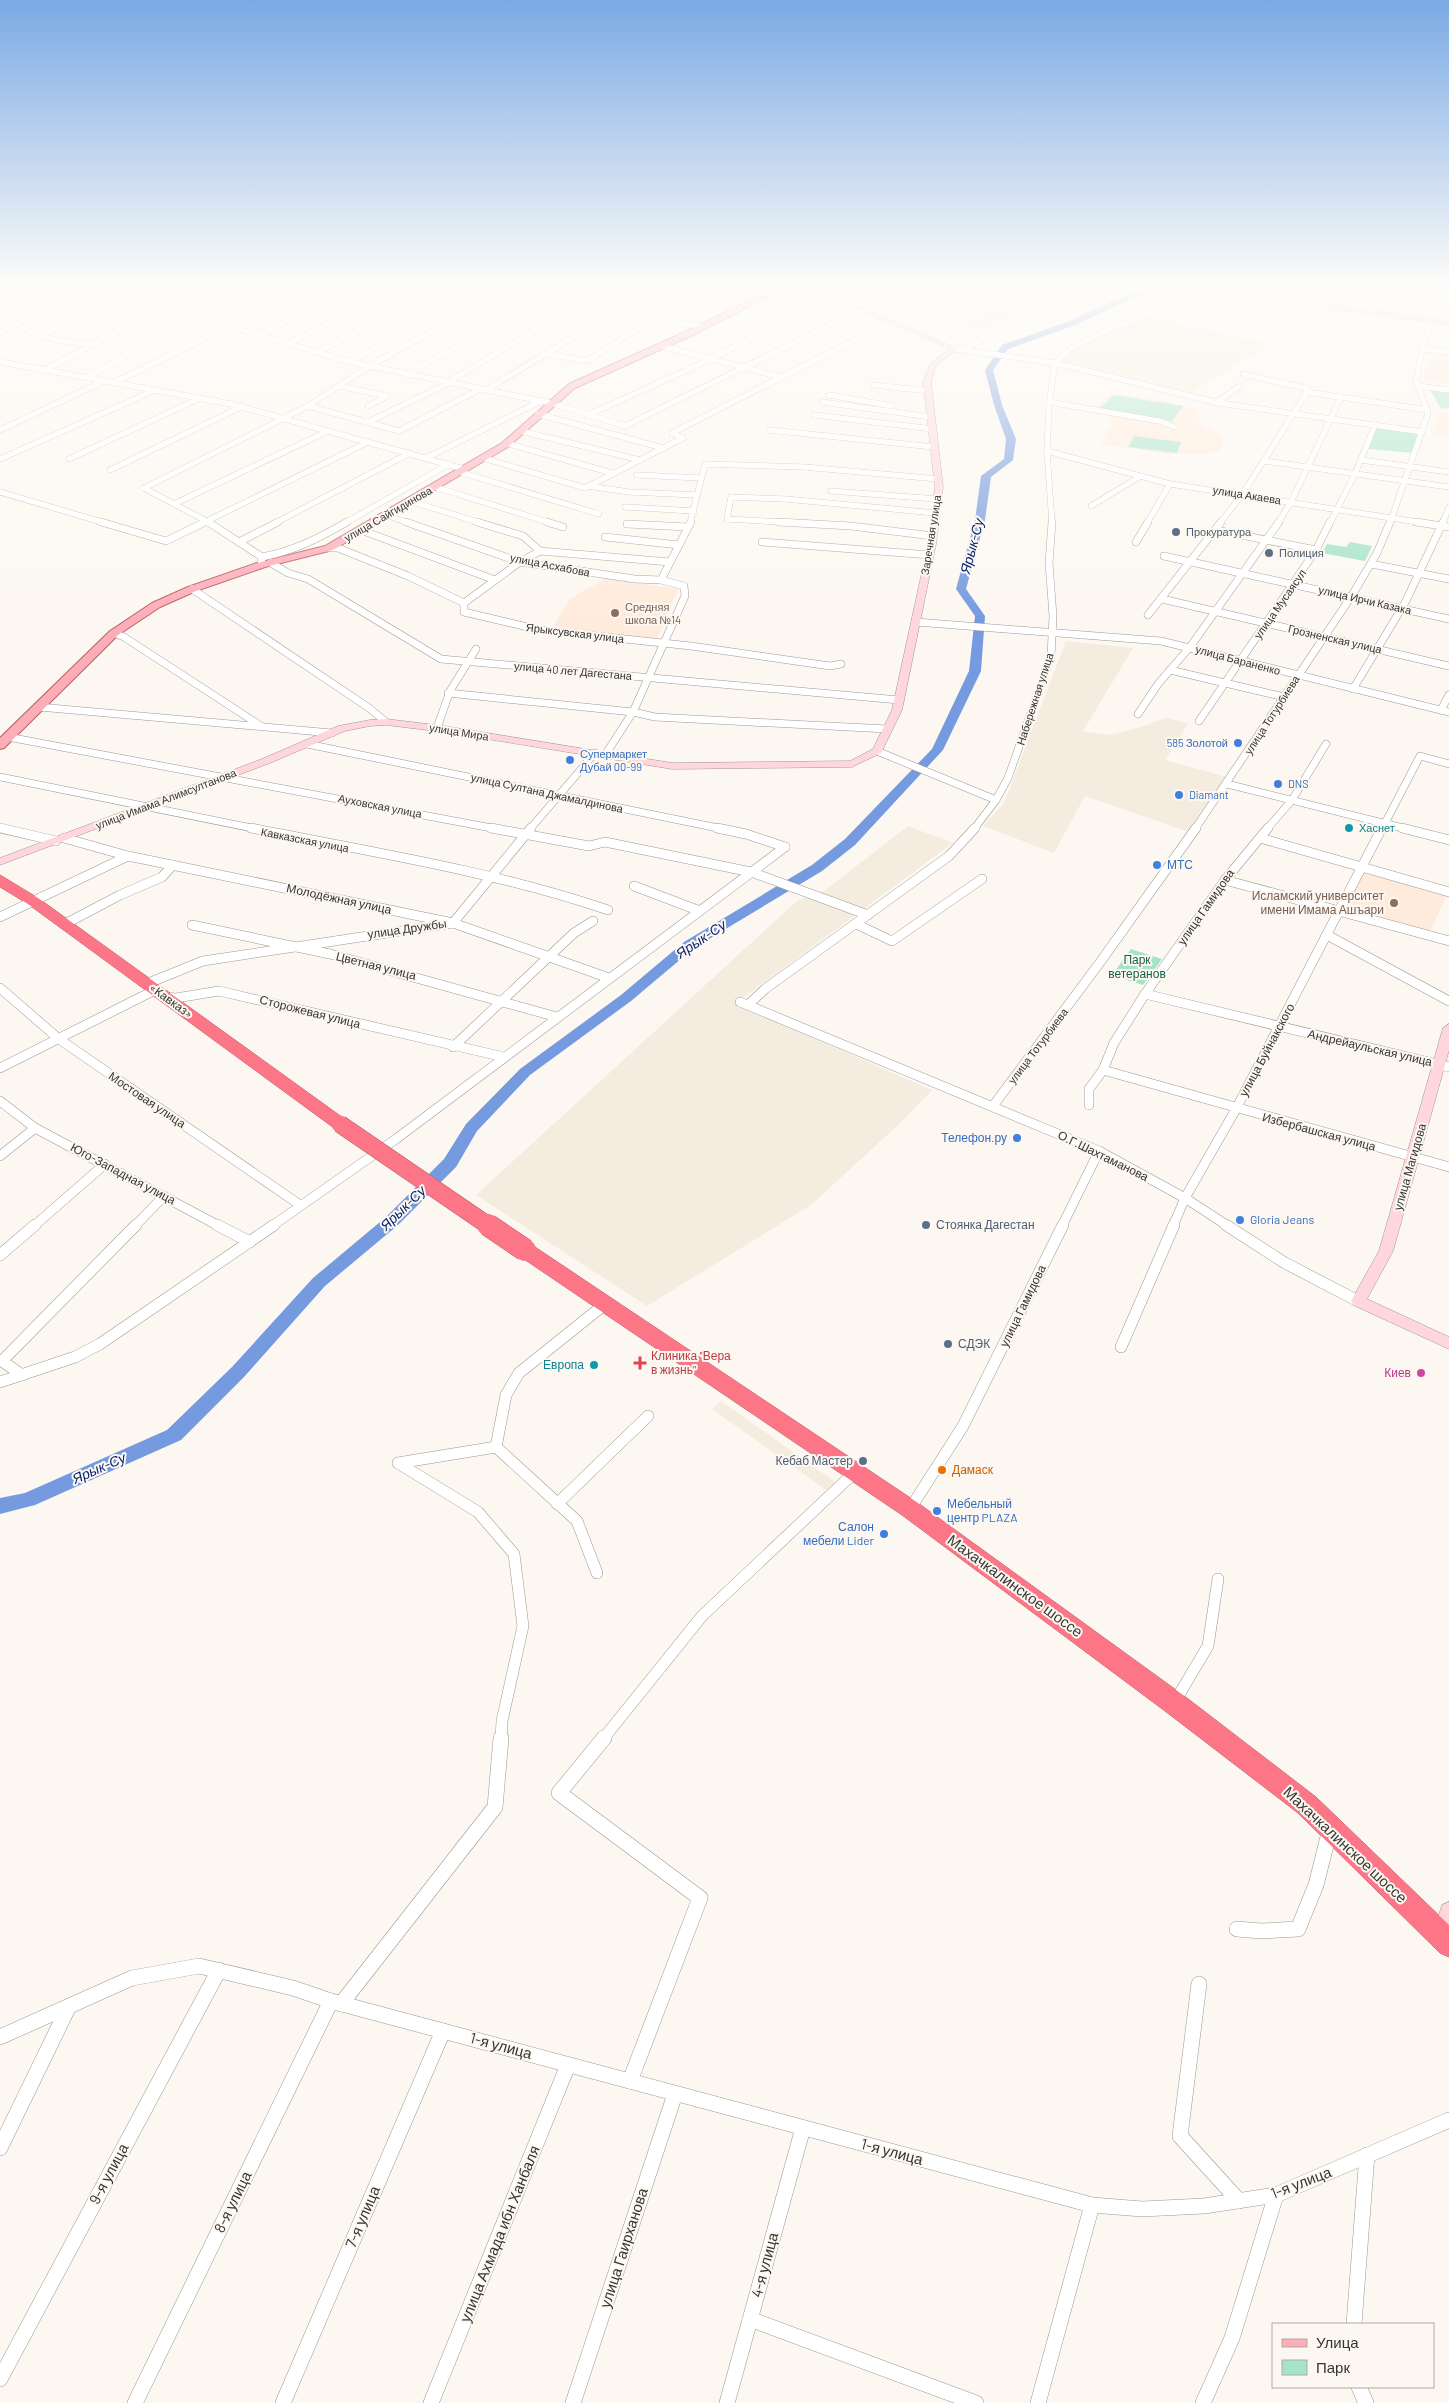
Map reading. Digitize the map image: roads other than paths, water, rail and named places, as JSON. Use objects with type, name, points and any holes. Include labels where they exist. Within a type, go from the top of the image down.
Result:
[{"type":"highway","name":"«Кавказ»","points":[[0,880],[33,900],[340,1124],[525,1250]]},
{"type":"highway","name":"Махачкалинское шоссе","points":[[525,1250],[856,1471],[1174,1703],[1306,1805],[1445,1941]]},
{"type":"main road","name":"улица Сайгидинова","points":[[4,741],[114,633],[156,606],[192,588],[265,562],[329,548],[462,471],[506,443],[557,398]]},
{"type":"main road","name":"Заречная улица","points":[[878,751],[897,710],[933,536],[938,479],[929,398]]},
{"type":"main road","name":"улица Мира","points":[[332,733],[356,725],[386,722],[437,728],[672,766],[852,764],[878,751]]},
{"type":"main road","name":"улица Имама Алимсултанова","points":[[0,862],[226,776],[332,733]]},
{"type":"main road","name":"улица Магидова","points":[[1358,1301],[1386,1251],[1413,1157],[1443,1066],[1449,1028]]},
{"type":"main road","name":"О.Г.Шахтаманова","points":[[1358,1301],[1449,1343]]},
{"type":"main road","points":[[1445,1941],[1449,1912]]},
{"type":"street","points":[[0,430],[66,398]]},
{"type":"street","points":[[0,460],[137,398]]},
{"type":"street","points":[[69,460],[200,398]]},
{"type":"street","points":[[201,398],[328,430],[449,464],[462,471],[599,514]]},
{"type":"street","points":[[282,418],[321,398]]},
{"type":"street","points":[[368,406],[382,398]]},
{"type":"street","points":[[368,422],[416,398]]},
{"type":"street","points":[[308,406],[399,431],[466,398]]},
{"type":"street","points":[[526,398],[551,403],[625,426],[683,398]]},
{"type":"street","points":[[588,415],[625,398]]},
{"type":"street","points":[[587,487],[682,438],[672,433],[741,398]]},
{"type":"street","points":[[846,398],[931,414]]},
{"type":"street","name":"Набережная улица","points":[[744,1003],[950,856],[972,832],[996,800],[1008,778],[1051,656],[1053,632],[1049,563],[1052,522],[1047,451],[1050,398]]},
{"type":"street","points":[[1200,398],[1291,414],[1422,432]]},
{"type":"street","points":[[1216,402],[1222,398]]},
{"type":"street","points":[[1148,614],[1162,600],[1242,495],[1302,398]]},
{"type":"street","points":[[1138,714],[1170,670],[1190,647],[1268,540],[1290,502],[1340,398]]},
{"type":"street","points":[[1349,398],[1428,410]]},
{"type":"street","points":[[1423,398],[1428,410]]},
{"type":"street","points":[[426,458],[541,401]]},
{"type":"street","points":[[822,402],[931,414]]},
{"type":"street","points":[[1049,402],[1160,420],[1175,427]]},
{"type":"street","points":[[110,470],[241,407]]},
{"type":"street","name":"улица Тотурбиева","points":[[993,1106],[1101,961],[1227,784],[1351,597],[1371,564],[1392,518],[1428,410]]},
{"type":"street","points":[[538,414],[663,448]]},
{"type":"street","points":[[814,415],[932,429]]},
{"type":"street","name":"улица 40 лет Дагестана","points":[[282,418],[144,488],[207,521],[265,562],[288,573],[308,579],[441,659],[899,700]]},
{"type":"street","name":"улица Мусаясул","points":[[1199,721],[1316,550],[1355,474],[1375,425]]},
{"type":"street","points":[[174,504],[328,430]]},
{"type":"street","points":[[769,430],[934,447]]},
{"type":"street","points":[[521,431],[640,460]]},
{"type":"street","points":[[0,492],[166,541],[368,442]]},
{"type":"street","points":[[506,443],[612,473]]},
{"type":"street","name":"улица Акаева","points":[[1047,451],[1170,484],[1446,526]]},
{"type":"street","points":[[239,542],[410,453]]},
{"type":"street","points":[[483,458],[587,487],[629,492],[697,495]]},
{"type":"street","points":[[1361,460],[1449,472]]},
{"type":"street","points":[[1264,462],[1449,487]]},
{"type":"street","points":[[265,562],[282,553],[310,543],[449,464]]},
{"type":"street","points":[[661,580],[688,527],[694,511],[705,464],[804,467],[938,479]]},
{"type":"street","points":[[636,475],[701,478]]},
{"type":"street","points":[[1091,506],[1139,477]]},
{"type":"street","points":[[1136,542],[1170,484]]},
{"type":"street","points":[[435,486],[563,527]]},
{"type":"street","points":[[831,491],[937,499]]},
{"type":"street","points":[[933,536],[851,526],[727,519],[727,510],[731,497],[785,499],[936,514]]},
{"type":"street","points":[[410,501],[523,536],[540,551]]},
{"type":"street","points":[[625,507],[694,511]]},
{"type":"street","points":[[1353,689],[1402,608],[1446,526],[1449,507]]},
{"type":"street","name":"улица Асхабова","points":[[386,515],[520,562],[635,579],[661,580]]},
{"type":"street","points":[[627,524],[688,527]]},
{"type":"street","points":[[361,530],[495,580]]},
{"type":"street","points":[[1216,530],[1316,550]]},
{"type":"street","points":[[606,537],[679,545]]},
{"type":"street","points":[[762,542],[930,555]]},
{"type":"street","name":"Ярыксувская улица","points":[[329,548],[338,548],[408,576],[464,603],[464,612],[491,621],[530,628],[723,649],[830,666],[841,664]]},
{"type":"street","points":[[464,603],[520,562],[540,551],[670,562]]},
{"type":"street","name":"улица Ирчи Казака","points":[[1164,556],[1449,619]]},
{"type":"street","points":[[1371,564],[1449,579]]},
{"type":"street","name":"улица Дружбы","points":[[0,1068],[156,990],[202,961],[453,923],[527,835],[557,795],[600,754],[633,712],[686,596],[684,586],[661,580]]},
{"type":"street","points":[[192,588],[369,708],[386,722]]},
{"type":"street","name":"Грозненская улица","points":[[1162,600],[1379,648],[1449,666]]},
{"type":"street","name":"улица Бараненко","points":[[916,622],[1144,639],[1190,647],[1298,676],[1445,711]]},
{"type":"street","points":[[114,633],[124,637],[264,728]]},
{"type":"street","points":[[437,728],[448,693],[456,677],[469,662],[476,649]]},
{"type":"street","points":[[1170,670],[1284,697]]},
{"type":"street","points":[[448,693],[633,712],[655,717],[887,729]]},
{"type":"street","points":[[1445,711],[1449,694]]},
{"type":"street","name":"улица Мира","points":[[39,707],[332,733]]},
{"type":"street","name":"Ауховская улица","points":[[4,741],[226,776],[589,846],[605,842],[753,873],[868,915]]},
{"type":"street","name":"улица Султана Джамалдинова","points":[[307,744],[746,834],[785,847],[753,873]]},
{"type":"street","name":"улица Гамидова","points":[[1089,1105],[1089,1089],[1103,1070],[1114,1042],[1145,994],[1224,880],[1292,800],[1326,744]]},
{"type":"street","points":[[878,751],[996,800]]},
{"type":"street","name":"улица Буйнакского","points":[[1121,1347],[1185,1198],[1236,1108],[1420,756],[1449,764]]},
{"type":"street","name":"Кавказская улица","points":[[0,777],[143,808],[492,877],[552,891],[608,910]]},
{"type":"street","points":[[1227,784],[1449,840]]},
{"type":"street","name":"Молодёжная улица","points":[[0,828],[60,839],[128,856],[453,923],[609,978]]},
{"type":"street","points":[[1260,838],[1449,892]]},
{"type":"street","points":[[0,917],[128,856]]},
{"type":"street","points":[[65,924],[120,895],[162,877],[173,865]]},
{"type":"street","points":[[0,1382],[75,1358],[100,1344],[250,1242],[300,1204],[396,1139],[609,978],[753,873]]},
{"type":"street","points":[[856,924],[892,941],[982,879]]},
{"type":"street","points":[[1224,880],[1449,941]]},
{"type":"street","points":[[634,886],[700,911]]},
{"type":"street","points":[[453,1047],[574,933],[593,921]]},
{"type":"street","name":"Цветная улица","points":[[192,925],[245,934],[410,975],[557,1017]]},
{"type":"street","points":[[1327,935],[1449,1001]]},
{"type":"street","name":"Мостовая улица","points":[[0,988],[59,1039],[300,1204]]},
{"type":"street","name":"Сторожевая улица","points":[[156,990],[176,998],[219,991],[453,1047],[504,1057]]},
{"type":"street","name":"Андрейаульская улица","points":[[1145,994],[1443,1066]]},
{"type":"street","name":"О.Г.Шахтаманова","points":[[744,1003],[1099,1151],[1185,1198],[1285,1263],[1358,1301]]},
{"type":"street","name":"Избербашская улица","points":[[1103,1070],[1449,1167]]},
{"type":"street","name":"Юго-Западная улица","points":[[0,1101],[36,1128],[250,1242]]},
{"type":"street","points":[[0,1156],[36,1128]]},
{"type":"street","name":"улица Гамидова","points":[[910,1509],[963,1426],[1099,1151]]},
{"type":"street","points":[[0,1255],[105,1164]]},
{"type":"street","points":[[22,1375],[2,1361],[164,1196]]},
{"type":"street","points":[[597,1573],[577,1521],[496,1447],[506,1395],[519,1373],[606,1304]]},
{"type":"street","points":[[557,1504],[648,1416]]},
{"type":"street","name":"8-я улица","points":[[135,2403],[336,2002],[495,1807],[502,1721],[523,1626],[514,1554],[478,1512],[398,1463],[496,1447]]},
{"type":"street","points":[[630,2081],[700,1898],[559,1794],[702,1616],[856,1471]]},
{"type":"street","points":[[1174,1703],[1208,1646],[1218,1579]]},
{"type":"street","points":[[1237,1928],[1261,1931],[1298,1929],[1316,1885],[1330,1828]]},
{"type":"street","name":"1-я улица","points":[[0,2037],[132,1978],[199,1966],[293,1988],[336,2002],[1092,2205],[1142,2209],[1204,2206],[1276,2195],[1449,2120]]},
{"type":"street","name":"9-я улица","points":[[0,2379],[219,1970]]},
{"type":"street","points":[[1199,1984],[1180,2136],[1239,2200]]},
{"type":"street","points":[[0,2148],[69,2006]]},
{"type":"street","name":"7-я улица","points":[[282,2403],[443,2031]]},
{"type":"street","name":"улица Ахмада ибн Ханбаля","points":[[432,2403],[568,2065]]},
{"type":"street","name":"улица Гаирханова","points":[[573,2403],[675,2094]]},
{"type":"street","name":"4-я улица","points":[[727,2403],[803,2128]]},
{"type":"street","points":[[1354,2323],[1367,2155]]},
{"type":"street","points":[[1203,2403],[1232,2338],[1276,2195]]},
{"type":"street","points":[[1038,2403],[1092,2205]]},
{"type":"street","points":[[750,2319],[976,2403]]},
{"type":"street","points":[[1359,2388],[1366,2403]]},
{"type":"waterway","name":"Ярык-Су","points":[[0,1506],[28,1500],[174,1435],[238,1372],[319,1282],[392,1221],[450,1163],[471,1128],[525,1072],[626,998],[689,945],[817,868],[850,842],[937,750],[975,671],[980,616],[961,589],[980,520],[986,476],[1008,460],[1011,439],[996,398]]},
{"type":"place","name":"Прокуратура","points":[[1176,532]]},
{"type":"place","name":"Полиция","points":[[1269,553]]},
{"type":"place","name":"Средняя школа №14","points":[[615,613]]},
{"type":"place","name":"585 Золотой","points":[[1238,743]]},
{"type":"place","name":"Супермаркет Дубай 00-99","points":[[570,760]]},
{"type":"place","name":"DNS","points":[[1278,784]]},
{"type":"place","name":"Diamant","points":[[1179,795]]},
{"type":"place","name":"Хаснет","points":[[1349,828]]},
{"type":"place","name":"МТС","points":[[1157,865]]},
{"type":"place","name":"Исламский университет имени Имама Ашъари","points":[[1394,903]]},
{"type":"place","name":"Телефон.ру","points":[[1017,1138]]},
{"type":"place","name":"Gloria Jeans","points":[[1240,1220]]},
{"type":"place","name":"Стоянка Дагестан","points":[[926,1225]]},
{"type":"place","name":"СДЭК","points":[[948,1344]]},
{"type":"place","name":"Клиника \"Вера в жизнь\"","points":[[640,1363]]},
{"type":"place","name":"Европа","points":[[594,1365]]},
{"type":"place","name":"Киев","points":[[1421,1373]]},
{"type":"place","name":"Кебаб Мастер","points":[[863,1461]]},
{"type":"place","name":"Дамаск","points":[[942,1470]]},
{"type":"place","name":"Мебельный центр PLAZA","points":[[937,1511]]},
{"type":"place","name":"Салон мебели Lider","points":[[884,1534]]},
{"type":"park label","name":"Парк ветеранов","points":[[1137,967]]}]
